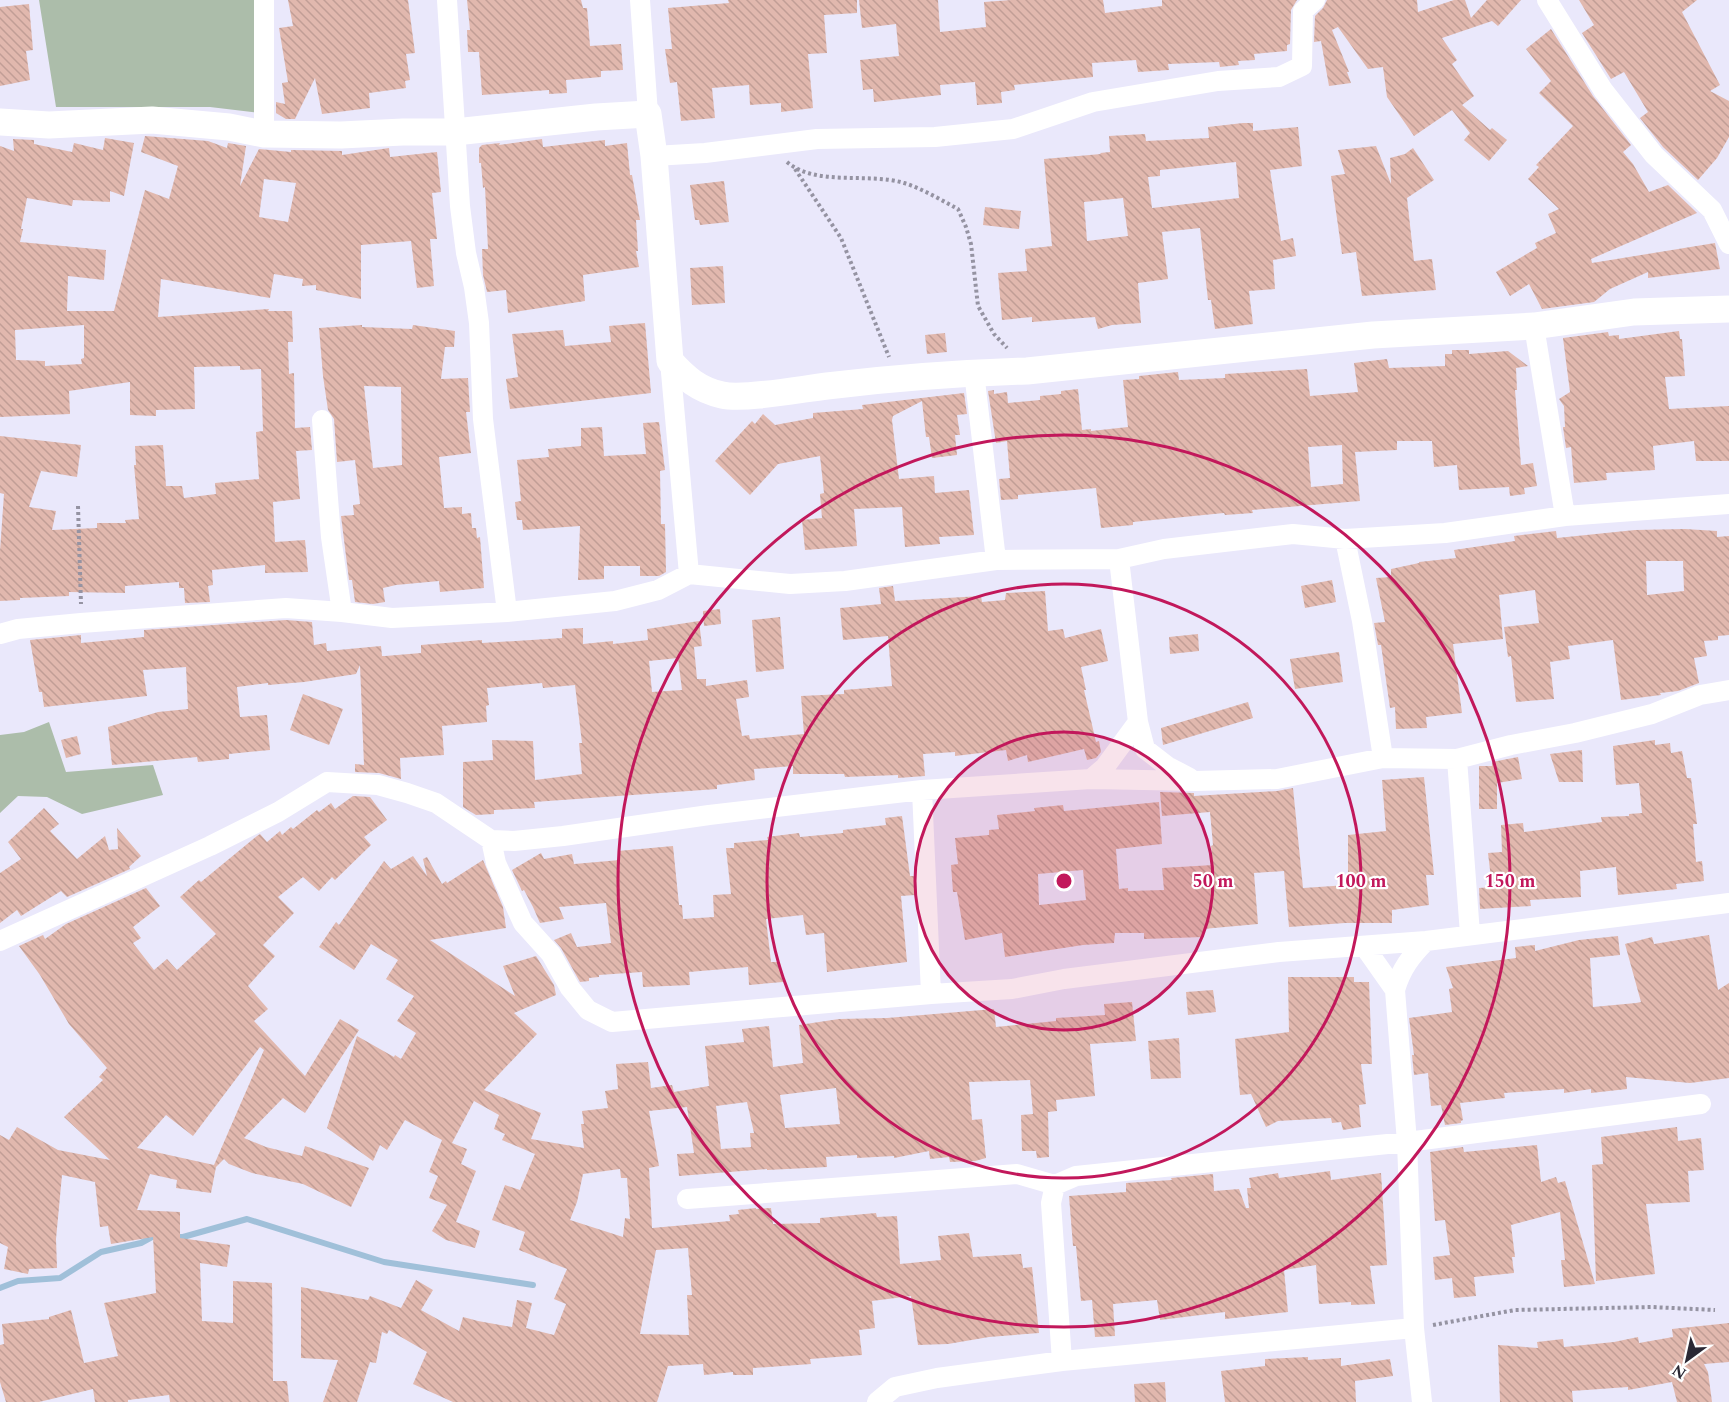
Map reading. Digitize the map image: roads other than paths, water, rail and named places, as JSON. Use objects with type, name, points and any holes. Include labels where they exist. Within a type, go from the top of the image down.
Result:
[{"type":"street","points":[[264,0],[264,134]]},
{"type":"street","points":[[447,0],[460,206],[479,323],[483,367],[483,419],[507,612]]},
{"type":"street","points":[[640,0],[689,574]]},
{"type":"street","points":[[654,156],[705,153],[817,139],[935,137],[1013,129],[1093,102],[1218,81],[1279,77],[1302,66],[1303,11],[1316,0]]},
{"type":"street","points":[[1547,0],[1604,90],[1654,155],[1712,210],[1729,244]]},
{"type":"street","points":[[0,122],[49,125],[152,120],[229,127],[264,134],[341,135],[455,132],[596,117],[648,114]]},
{"type":"street","points":[[670,361],[684,377],[701,388],[724,395],[751,394],[897,378],[974,372],[1027,371],[1373,335],[1534,326],[1634,312],[1729,309]]},
{"type":"street","points":[[1534,326],[1565,516]]},
{"type":"street","points":[[974,372],[996,560]]},
{"type":"street","points":[[322,420],[330,537],[342,612]]},
{"type":"street","points":[[0,634],[18,629],[81,623],[286,608],[392,618],[507,612],[615,601],[658,590],[689,574],[790,584],[845,580],[996,560],[1119,559],[1164,549],[1293,534],[1345,539],[1445,533],[1565,516],[1729,504]]},
{"type":"street","points":[[1345,539],[1362,621],[1383,758]]},
{"type":"street","points":[[1119,559],[1138,722],[1145,749],[1167,766],[1195,781]]},
{"type":"street","points":[[0,940],[210,846],[278,812],[327,782],[378,785],[436,803],[491,840],[513,841],[922,790],[1091,779],[1195,781],[1277,779],[1383,758],[1457,759],[1510,745],[1575,733],[1641,717],[1700,696],[1729,690]]},
{"type":"street","points":[[1091,779],[1105,767],[1138,722]]},
{"type":"street","points":[[1457,759],[1470,934]]},
{"type":"street","points":[[922,790],[931,994]]},
{"type":"street","points":[[491,840],[496,863],[523,923],[551,954],[570,988],[588,1010],[612,1022],[1012,989],[1064,979],[1268,954],[1426,941],[1729,903]]},
{"type":"street","points":[[1422,1402],[1414,1328],[1407,1142],[1395,990],[1400,973],[1426,941]]},
{"type":"street","points":[[1364,946],[1395,990]]},
{"type":"street","points":[[687,1199],[1017,1174],[1055,1185],[1076,1176],[1407,1142],[1701,1104]]},
{"type":"street","points":[[1055,1185],[1051,1203],[1062,1361]]},
{"type":"street","points":[[877,1402],[895,1387],[937,1377],[1062,1361],[1414,1328]]},
{"type":"waterway","points":[[172,1237],[183,1237],[247,1219],[384,1262],[533,1285]]},
{"type":"waterway","points":[[0,1288],[18,1281],[60,1278],[101,1252],[141,1243],[156,1237]]}]
